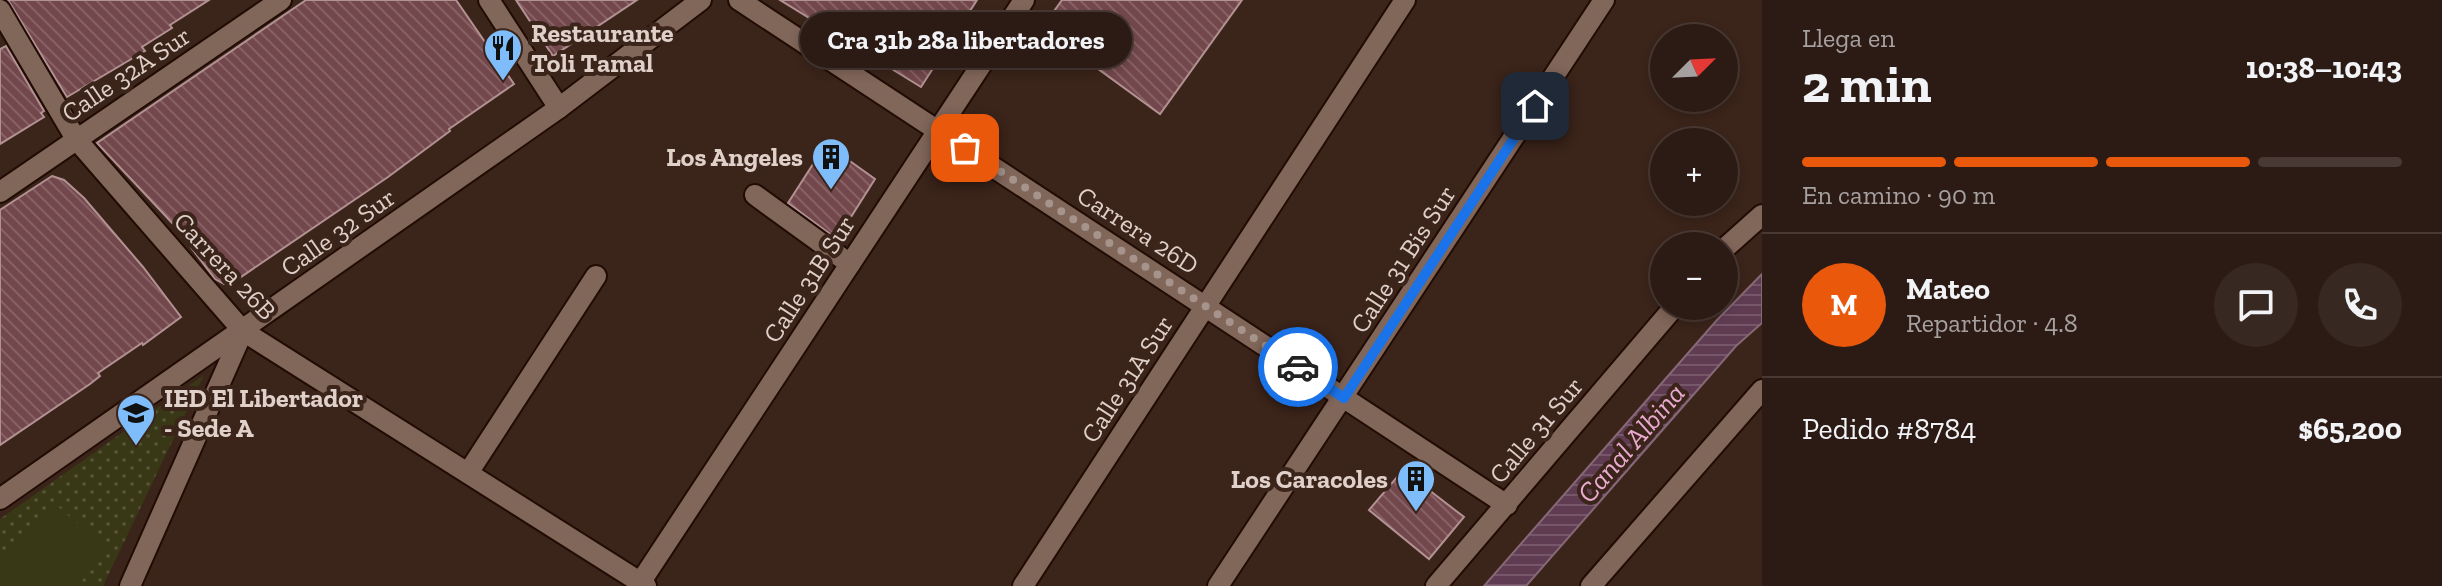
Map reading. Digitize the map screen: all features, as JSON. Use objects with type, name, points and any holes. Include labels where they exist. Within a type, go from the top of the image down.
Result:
[{"type":"street","name":"Calle 32A Sur","points":[[0,192],[281,0]]},
{"type":"street","points":[[489,0],[559,108]]},
{"type":"street","name":"Calle 32 Sur","points":[[0,499],[559,108],[701,0]]},
{"type":"street","name":"Carrera 26D","points":[[739,0],[1507,505]]},
{"type":"street","name":"Calle 31B Sur","points":[[641,585],[1024,0]]},
{"type":"street","name":"Calle 31A Sur","points":[[1023,586],[1405,0]]},
{"type":"street","name":"Calle 31 Bis Sur","points":[[1218,586],[1604,0]]},
{"type":"street","name":"Carrera 26B","points":[[0,10],[76,139],[243,331],[641,585]]},
{"type":"street","points":[[755,195],[850,264]]},
{"type":"street","points":[[1738,236],[1762,215]]},
{"type":"street","points":[[468,473],[596,276]]},
{"type":"street","name":"Calle 31 Sur","points":[[1436,586],[1663,320]]},
{"type":"street","points":[[130,586],[243,331]]},
{"type":"street","points":[[1591,586],[1762,390]]},
{"type":"shaded area","name":"IED El Libertador - Sede A","points":[[204,375],[103,586],[0,586],[0,519]]},
{"type":"shaded area","points":[[54,503],[108,550],[77,586],[0,586],[0,565]]},
{"type":"water","name":"Canal Albina","points":[[1762,274],[1762,323],[1736,346],[1526,586],[1484,586],[1717,320],[1738,320],[1738,299]]},
{"type":"building","points":[[8,0],[209,0],[142,47],[145,51],[67,97]]},
{"type":"building","points":[[306,0],[456,0],[514,84],[388,177],[235,281],[224,284],[215,279],[174,225],[97,143]]},
{"type":"building","points":[[516,0],[637,0],[553,56]]},
{"type":"building","points":[[780,0],[977,0],[921,87]]},
{"type":"building","points":[[1062,0],[1242,0],[1160,114],[1042,28]]},
{"type":"building","points":[[6,46],[44,111],[41,113],[44,117],[0,144],[0,49]]},
{"type":"building","name":"Los Angeles","points":[[826,144],[875,179],[837,239],[788,203]]},
{"type":"building","points":[[52,176],[64,180],[84,198],[181,317],[0,445],[0,210]]},
{"type":"building","name":"Los Caracoles","points":[[1403,470],[1464,517],[1429,559],[1369,510]]},
{"type":"way so far","points":[[965,148],[1298,367]]},
{"type":"place","name":"Restaurante Toli Tamal","points":[[503,82]]},
{"type":"place","name":"Cra 31b 28a libertadores","points":[[965,148]]},
{"type":"place","name":"Los Angeles","points":[[831,191]]},
{"type":"place","name":"IED El Libertador - Sede A","points":[[136,447]]},
{"type":"place","name":"Los Caracoles","points":[[1416,513]]},
{"type":"route","points":[[1298,367],[1344,398],[1535,106]]}]
